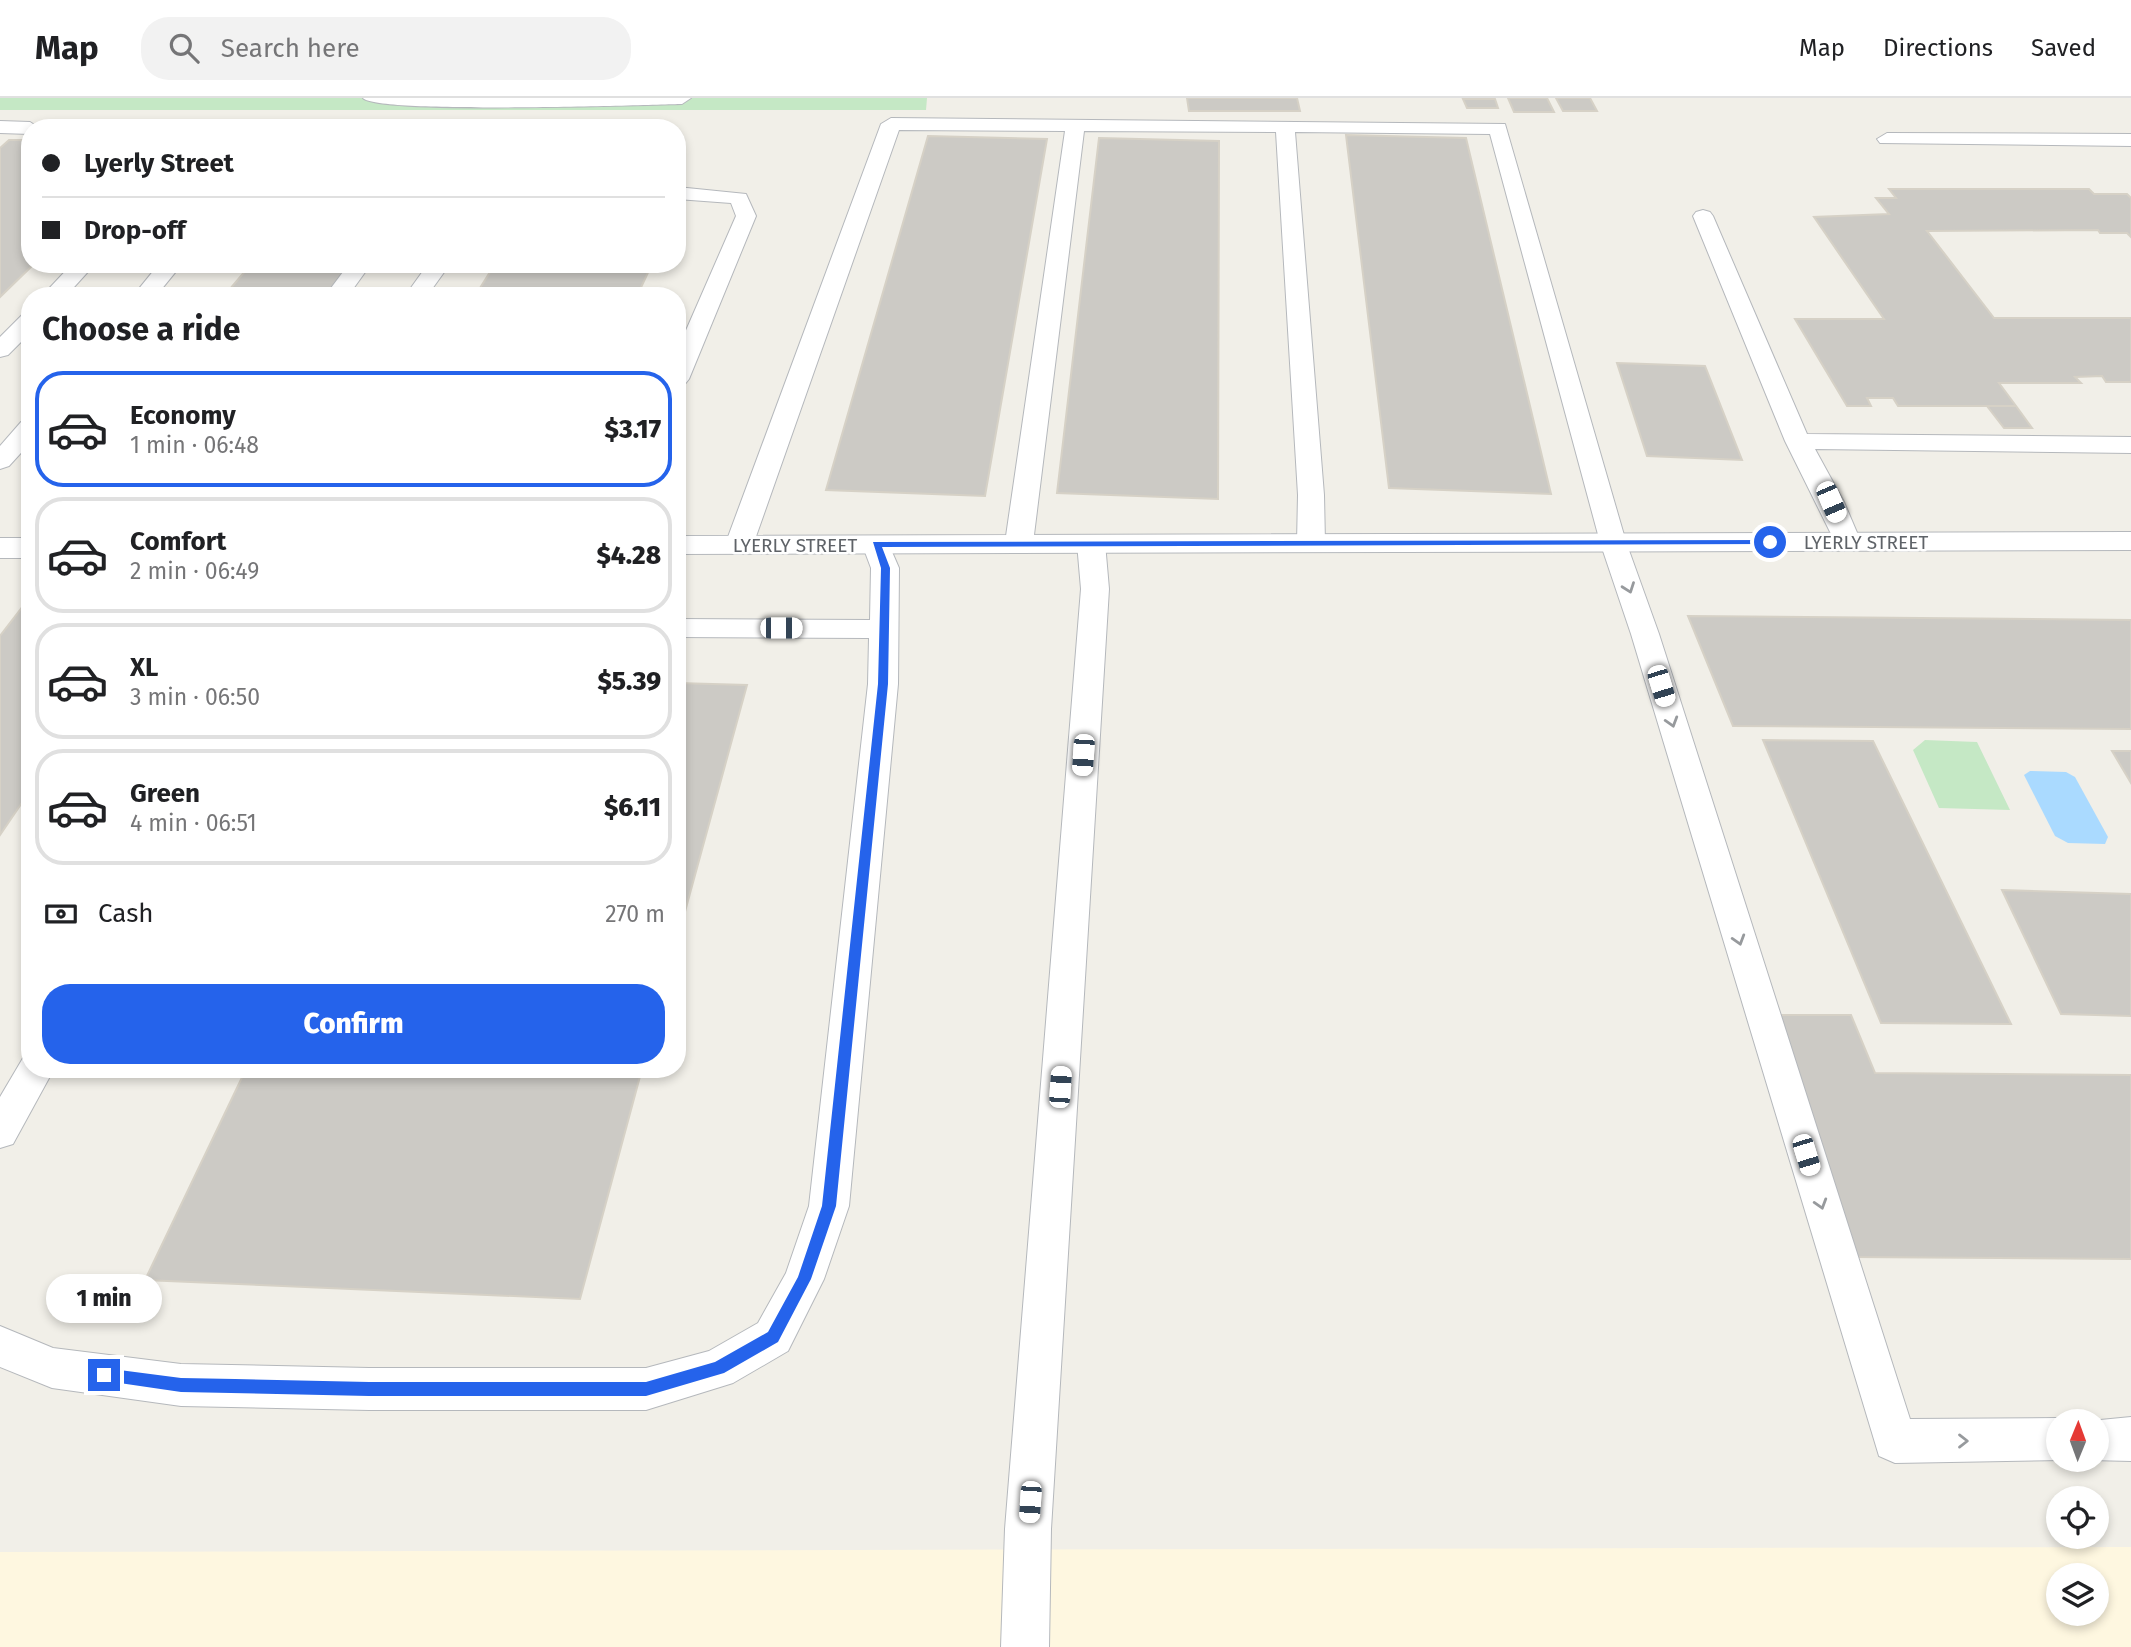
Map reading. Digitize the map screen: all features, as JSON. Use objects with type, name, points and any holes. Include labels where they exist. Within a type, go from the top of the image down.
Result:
[{"type":"street","name":"LYERLY STREET","points":[[686,545],[2131,541]]},
{"type":"street","points":[[0,548],[21,548]]},
{"type":"lane","points":[[372,98],[434,101],[616,101],[682,98]]},
{"type":"lane","points":[[738,545],[891,124],[1497,128],[1613,542],[1649,647],[1895,1441],[2046,1440]]},
{"type":"lane","points":[[0,127],[21,128]]},
{"type":"lane","points":[[1019,543],[1075,127]]},
{"type":"lane","points":[[1285,128],[1311,495],[1311,543]]},
{"type":"lane","points":[[1887,139],[2131,140]]},
{"type":"lane","points":[[686,194],[739,198],[746,215],[686,358]]},
{"type":"lane","points":[[1703,216],[1798,441],[1824,487],[1848,542]]},
{"type":"lane","points":[[62,287],[75,273]]},
{"type":"lane","points":[[152,287],[163,273]]},
{"type":"lane","points":[[0,350],[21,329]]},
{"type":"lane","points":[[0,461],[21,437]]},
{"type":"lane","points":[[1798,441],[2131,445]]},
{"type":"lane","points":[[1025,1647],[1028,1529],[1095,589],[1091,543]]},
{"type":"lane","points":[[0,1346],[52,1368],[181,1385],[369,1389],[646,1389],[718,1368],[773,1337],[804,1279],[829,1206],[883,684],[885,568],[876,544]]},
{"type":"lane","points":[[686,628],[885,629]]},
{"type":"lane","points":[[0,1132],[31,1078]]},
{"type":"lane","points":[[2109,1440],[2131,1439]]},
{"type":"shaded area","points":[[2131,1547],[2131,1647],[0,1647],[0,1552]]},
{"type":"green space","points":[[0,98],[927,98],[926,110],[0,110]]},
{"type":"green space","points":[[1925,740],[1977,742],[2010,810],[1939,808],[1913,750]]},
{"type":"water","points":[[2030,771],[2066,772],[2075,777],[2108,837],[2105,844],[2068,843],[2055,836],[2024,775]]},
{"type":"building","points":[[1187,98],[1297,98],[1300,111],[1189,111]]},
{"type":"building","points":[[1508,98],[1547,98],[1554,112],[1514,112]]},
{"type":"building","points":[[1556,98],[1590,98],[1597,111],[1563,111]]},
{"type":"building","points":[[1463,99],[1495,99],[1498,108],[1467,108]]},
{"type":"building","points":[[1346,135],[1466,138],[1551,494],[1389,488]]},
{"type":"building","points":[[928,136],[1047,139],[985,496],[826,490]]},
{"type":"building","points":[[1099,138],[1219,141],[1218,499],[1057,493]]},
{"type":"building","points":[[9,140],[21,140],[21,273],[25,273],[0,297],[0,148]]},
{"type":"building","points":[[1889,189],[2089,189],[2094,194],[2127,194],[2131,198],[2131,237],[2127,233],[2100,233],[2098,230],[1927,231],[1994,318],[2131,318],[2131,382],[2106,382],[2102,376],[2075,377],[2081,383],[1999,383],[2016,406],[1898,406],[1893,398],[1867,398],[1871,406],[1847,406],[1795,319],[1884,319],[1814,217],[1889,214],[1876,198],[1896,198]]},
{"type":"building","points":[[243,273],[347,273],[337,287],[232,287]]},
{"type":"building","points":[[489,273],[648,273],[641,287],[481,287]]},
{"type":"building","points":[[1617,363],[1705,366],[1742,460],[1647,456]]},
{"type":"building","points":[[1987,406],[2016,406],[2032,428],[2004,428]]},
{"type":"building","points":[[21,609],[21,804],[0,835],[0,636]]},
{"type":"building","points":[[1688,616],[2131,620],[2131,729],[1733,726]]},
{"type":"building","points":[[686,683],[747,685],[686,908]]},
{"type":"building","points":[[1763,740],[1873,741],[2011,1024],[1881,1023]]},
{"type":"building","points":[[2112,751],[2131,751],[2131,783]]},
{"type":"building","points":[[2002,890],[2131,894],[2131,1016],[2061,1014]]},
{"type":"building","points":[[1766,1015],[1851,1015],[1875,1073],[2131,1075],[2131,1259],[1853,1257]]},
{"type":"building","points":[[242,1078],[640,1078],[580,1299],[145,1280]]},
{"type":"route","points":[[104,1375],[181,1385],[369,1389],[646,1389],[718,1368],[773,1337],[804,1279],[829,1206],[883,684],[885,568],[876,544],[1770,542]]}]
